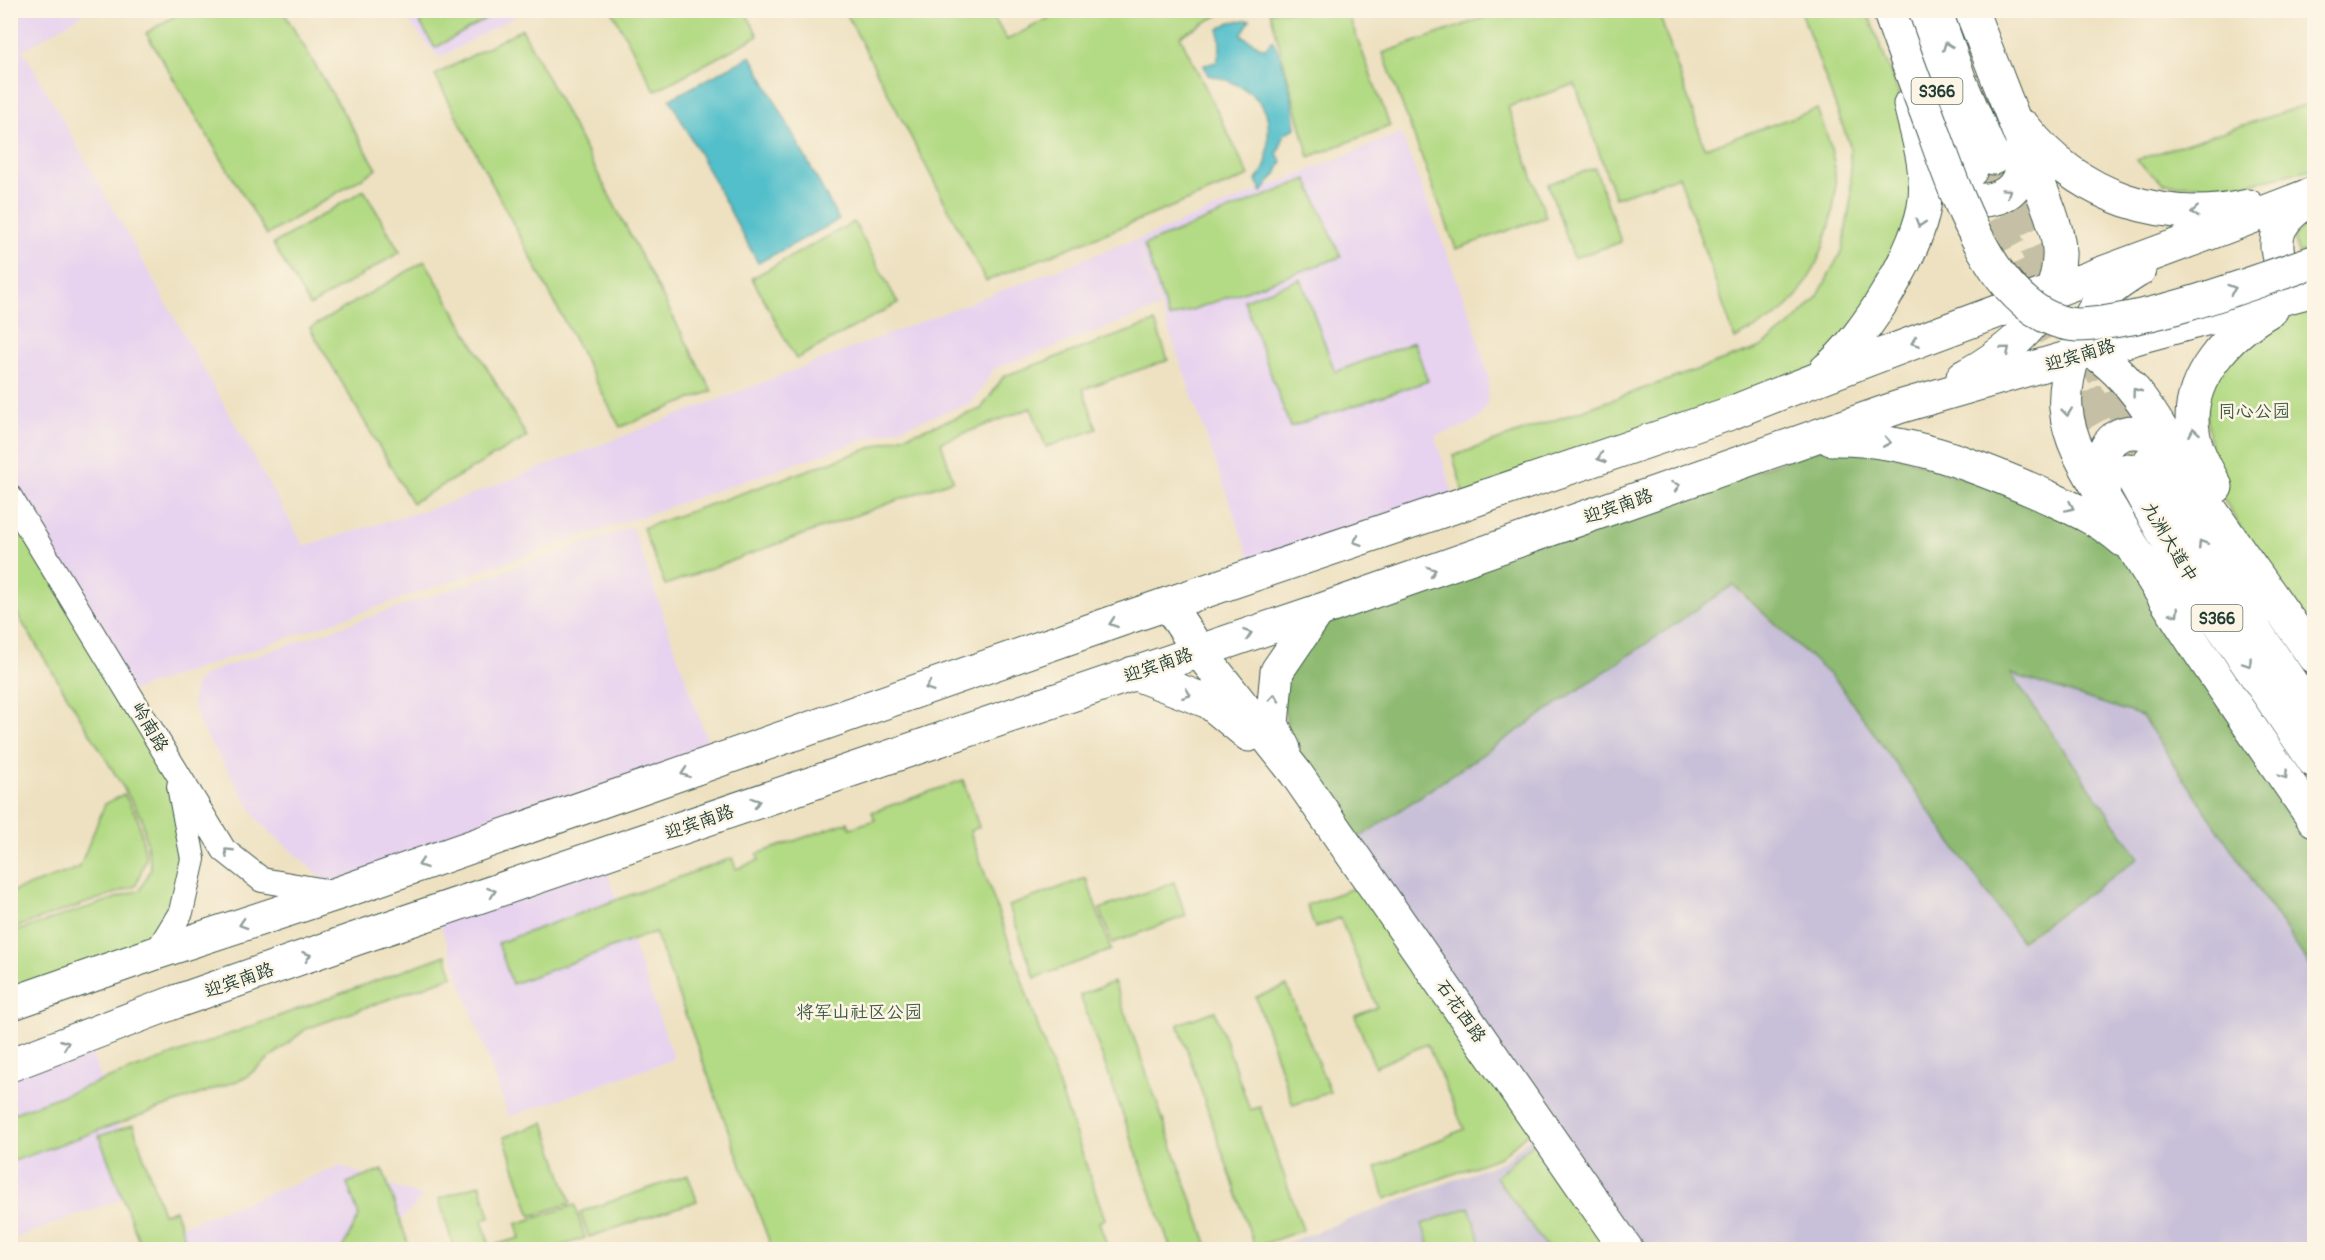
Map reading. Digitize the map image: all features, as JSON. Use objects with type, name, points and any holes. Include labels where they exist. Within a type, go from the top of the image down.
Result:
[{"type":"main road","points":[[1875,10],[1937,176],[1966,235],[1981,259],[1997,277],[2039,306],[2083,345],[2125,377],[2142,399],[2149,457]]},
{"type":"main road","points":[[1889,10],[1948,172],[1976,233],[2009,286],[2027,304],[2043,315],[2064,323],[2079,325],[2131,318],[2168,310],[2314,262]]},
{"type":"main road","name":"S366","points":[[1907,10],[1939,97],[1982,164],[1960,81],[1935,10]]},
{"type":"main road","points":[[1899,407],[1991,362],[2010,348],[2058,273],[2060,255],[2057,234],[1971,10]]},
{"type":"main road","points":[[1814,380],[1834,364],[1861,333],[1879,305],[1916,236],[1924,207],[1925,175],[1910,104]]},
{"type":"main road","points":[[2008,107],[2032,138],[2052,157],[2102,191],[2155,210],[2180,212],[2242,208],[2314,193]]},
{"type":"main road","points":[[1937,176],[1965,196],[1988,200],[2001,197],[2013,189],[2020,178],[2024,161],[2021,139]]},
{"type":"main road","points":[[10,1004],[339,893],[1168,604],[1731,413],[1970,321],[2039,306],[2314,193]]},
{"type":"main road","points":[[2310,289],[2301,280],[2288,273],[2280,261],[2277,235],[2283,222],[2314,193]]},
{"type":"main road","points":[[2191,242],[2143,268],[2099,302],[2066,391],[2069,427],[2084,463],[2143,564],[2212,672],[2314,820]]},
{"type":"main road","points":[[2083,345],[2119,334],[2146,335],[2310,289]]},
{"type":"main road","points":[[2306,645],[2233,519],[2199,453],[2193,432],[2192,410],[2195,392],[2204,374],[2220,352],[2260,316],[2310,289]]},
{"type":"main road","name":"迎宾南路","points":[[10,1065],[176,1002],[335,946],[1133,674],[2083,345]]},
{"type":"main road","points":[[1731,413],[1749,460]]},
{"type":"main road","points":[[2104,498],[2102,460],[2107,448],[2113,439],[2131,432],[2142,432],[2149,457],[2206,503],[2306,645]]},
{"type":"main road","points":[[1808,439],[1851,438],[1883,441],[1923,449],[2006,479],[2091,516],[2110,528],[2127,543],[2143,564]]},
{"type":"main road","name":"九洲大道中","points":[[2149,457],[2257,633],[2314,716]]},
{"type":"main road","name":"九洲大道中","points":[[2149,457],[2186,573],[2314,761]]},
{"type":"main road","points":[[1168,604],[1199,651],[1295,772]]},
{"type":"main road","points":[[1295,772],[1272,724],[1277,671],[1318,610]]},
{"type":"main road","points":[[1133,674],[1209,702],[1295,772]]},
{"type":"main road","name":"石花西路","points":[[1295,772],[1627,1250]]},
{"type":"street","name":"岭南路","points":[[10,496],[224,850],[262,880],[339,893]]},
{"type":"street","points":[[156,953],[181,912],[193,859],[177,772]]},
{"type":"shaded area","points":[[10,11],[88,11],[23,50],[304,546],[449,503],[1136,239],[1159,308],[994,369],[972,403],[132,691],[11,487]]},
{"type":"shaded area","points":[[400,11],[525,11],[439,58]]},
{"type":"shaded area","points":[[1401,133],[1475,327],[1489,379],[1487,404],[1480,417],[1468,425],[1435,436],[1457,506],[1255,574],[1137,240]]},
{"type":"shaded area","points":[[632,527],[714,759],[338,892],[260,823],[201,727],[192,701],[195,684],[203,676]]},
{"type":"shaded area","points":[[1732,586],[1838,684],[2022,942],[2139,858],[2012,675],[2142,716],[2314,973],[2314,1249],[1631,1249],[1350,845]]},
{"type":"shaded area","points":[[601,855],[674,1059],[509,1117],[436,912]]},
{"type":"shaded area","points":[[86,1037],[142,1191],[11,1240],[11,1065]]},
{"type":"shaded area","points":[[1541,1128],[1625,1250],[1268,1250],[1504,1161]]},
{"type":"shaded area","points":[[341,1166],[423,1197],[374,1249],[163,1249],[157,1235]]},
{"type":"green space","points":[[183,11],[283,11],[377,169],[267,235],[146,33]]},
{"type":"green space","points":[[413,11],[500,11],[435,48]]},
{"type":"green space","points":[[612,11],[745,11],[758,36],[655,91]]},
{"type":"green space","points":[[845,11],[990,11],[1007,40],[1062,11],[1226,11],[1180,36],[1249,176],[986,281]]},
{"type":"green space","points":[[1270,11],[1347,11],[1390,126],[1309,157]]},
{"type":"green space","points":[[1498,11],[1658,11],[1705,148],[1817,109],[1831,147],[1835,173],[1832,216],[1818,259],[1797,296],[1783,311],[1735,339],[1679,176],[1615,198],[1575,84],[1508,107],[1546,217],[1456,249],[1383,53],[1498,13]]},
{"type":"green space","points":[[1801,11],[1867,11],[1903,105],[1911,146],[1911,223],[1866,312],[1810,375],[1464,496],[1453,456],[1761,347],[1794,322],[1818,296],[1843,248],[1851,197],[1850,146]]},
{"type":"green space","points":[[522,29],[712,391],[620,427],[435,75]]},
{"type":"green space","points":[[2314,102],[2314,169],[2235,187],[2163,184],[2136,160]]},
{"type":"green space","points":[[1595,168],[1621,242],[1574,258],[1548,184]]},
{"type":"green space","points":[[1307,179],[1341,257],[1169,318],[1144,245]]},
{"type":"green space","points":[[364,190],[400,252],[310,306],[273,244]]},
{"type":"green space","points":[[854,222],[898,303],[796,359],[752,278]]},
{"type":"green space","points":[[2314,224],[2314,252],[2298,252],[2293,237],[2302,228]]},
{"type":"green space","points":[[425,261],[527,437],[412,503],[310,328]]},
{"type":"green space","points":[[1301,279],[1335,372],[1414,342],[1428,381],[1290,427],[1244,300]]},
{"type":"green space","name":"同心公园","points":[[2314,290],[2314,656],[2213,480],[2204,374]]},
{"type":"green space","points":[[1155,322],[1168,360],[1083,389],[1097,429],[1046,447],[1031,408],[941,442],[953,480],[665,585],[643,528],[981,409],[1004,376]]},
{"type":"green space","points":[[1851,439],[2110,530],[2314,821],[2314,972],[2142,716],[2011,674],[2139,858],[2021,941],[1839,684],[1733,585],[1347,846],[1296,771],[1277,671],[1320,612]]},
{"type":"green space","points":[[11,512],[170,775],[183,857],[173,908],[151,947],[11,991],[11,933],[140,890],[151,868],[142,818],[11,604]]},
{"type":"green space","name":"将军山社区公园","points":[[963,780],[979,827],[970,831],[1105,1219],[1099,1222],[1107,1245],[1093,1250],[772,1249],[655,932],[512,984],[498,943],[732,858],[736,869],[759,860],[757,854],[848,822],[850,828],[875,820],[872,812]]},
{"type":"green space","points":[[124,794],[138,818],[146,858],[136,886],[11,929],[11,892],[79,868],[105,804]]},
{"type":"green space","points":[[1086,878],[1111,950],[1035,978],[1009,906]]},
{"type":"green space","points":[[1174,882],[1186,916],[1112,943],[1100,909]]},
{"type":"green space","points":[[1365,884],[1535,1127],[1500,1157],[1385,1199],[1376,1167],[1464,1129],[1427,1044],[1375,1067],[1355,1016],[1377,1007],[1340,918],[1315,928],[1307,905]]},
{"type":"green space","points":[[446,955],[453,976],[306,1029],[245,1078],[11,1162],[11,1114]]},
{"type":"green space","points":[[1114,982],[1209,1249],[1171,1249],[1080,995]]},
{"type":"green space","points":[[1287,986],[1330,1092],[1293,1105],[1256,997]]},
{"type":"green space","points":[[1215,1011],[1250,1110],[1260,1107],[1303,1230],[1255,1247],[1178,1024]]},
{"type":"green space","points":[[544,1123],[571,1203],[531,1216],[504,1137]]},
{"type":"green space","points":[[133,1125],[163,1214],[175,1210],[189,1249],[142,1249],[99,1136]]},
{"type":"green space","points":[[1541,1136],[1621,1249],[1583,1249],[1578,1243],[1568,1249],[1548,1249],[1496,1177]]},
{"type":"green space","points":[[383,1170],[410,1249],[342,1249],[359,1216],[347,1183]]},
{"type":"green space","points":[[688,1175],[697,1201],[589,1237],[580,1212]]},
{"type":"green space","points":[[480,1184],[490,1217],[482,1220],[490,1246],[520,1238],[516,1224],[575,1205],[585,1238],[557,1249],[454,1249],[439,1199]]},
{"type":"green space","points":[[1469,1207],[1483,1249],[1431,1249],[1422,1224]]},
{"type":"water","points":[[1250,20],[1241,35],[1264,49],[1273,40],[1288,83],[1296,128],[1285,133],[1277,155],[1282,161],[1276,174],[1262,192],[1256,180],[1267,161],[1268,121],[1266,113],[1257,98],[1250,92],[1233,83],[1208,75],[1204,65],[1217,62],[1220,49],[1219,29],[1230,22]]},
{"type":"water","points":[[751,56],[839,220],[758,263],[670,99]]},
{"type":"tunnel","points":[[1993,158],[2061,299]]},
{"type":"tunnel","points":[[1973,175],[2049,326],[2126,466]]},
{"type":"tunnel","points":[[2087,347],[2149,456]]}]
